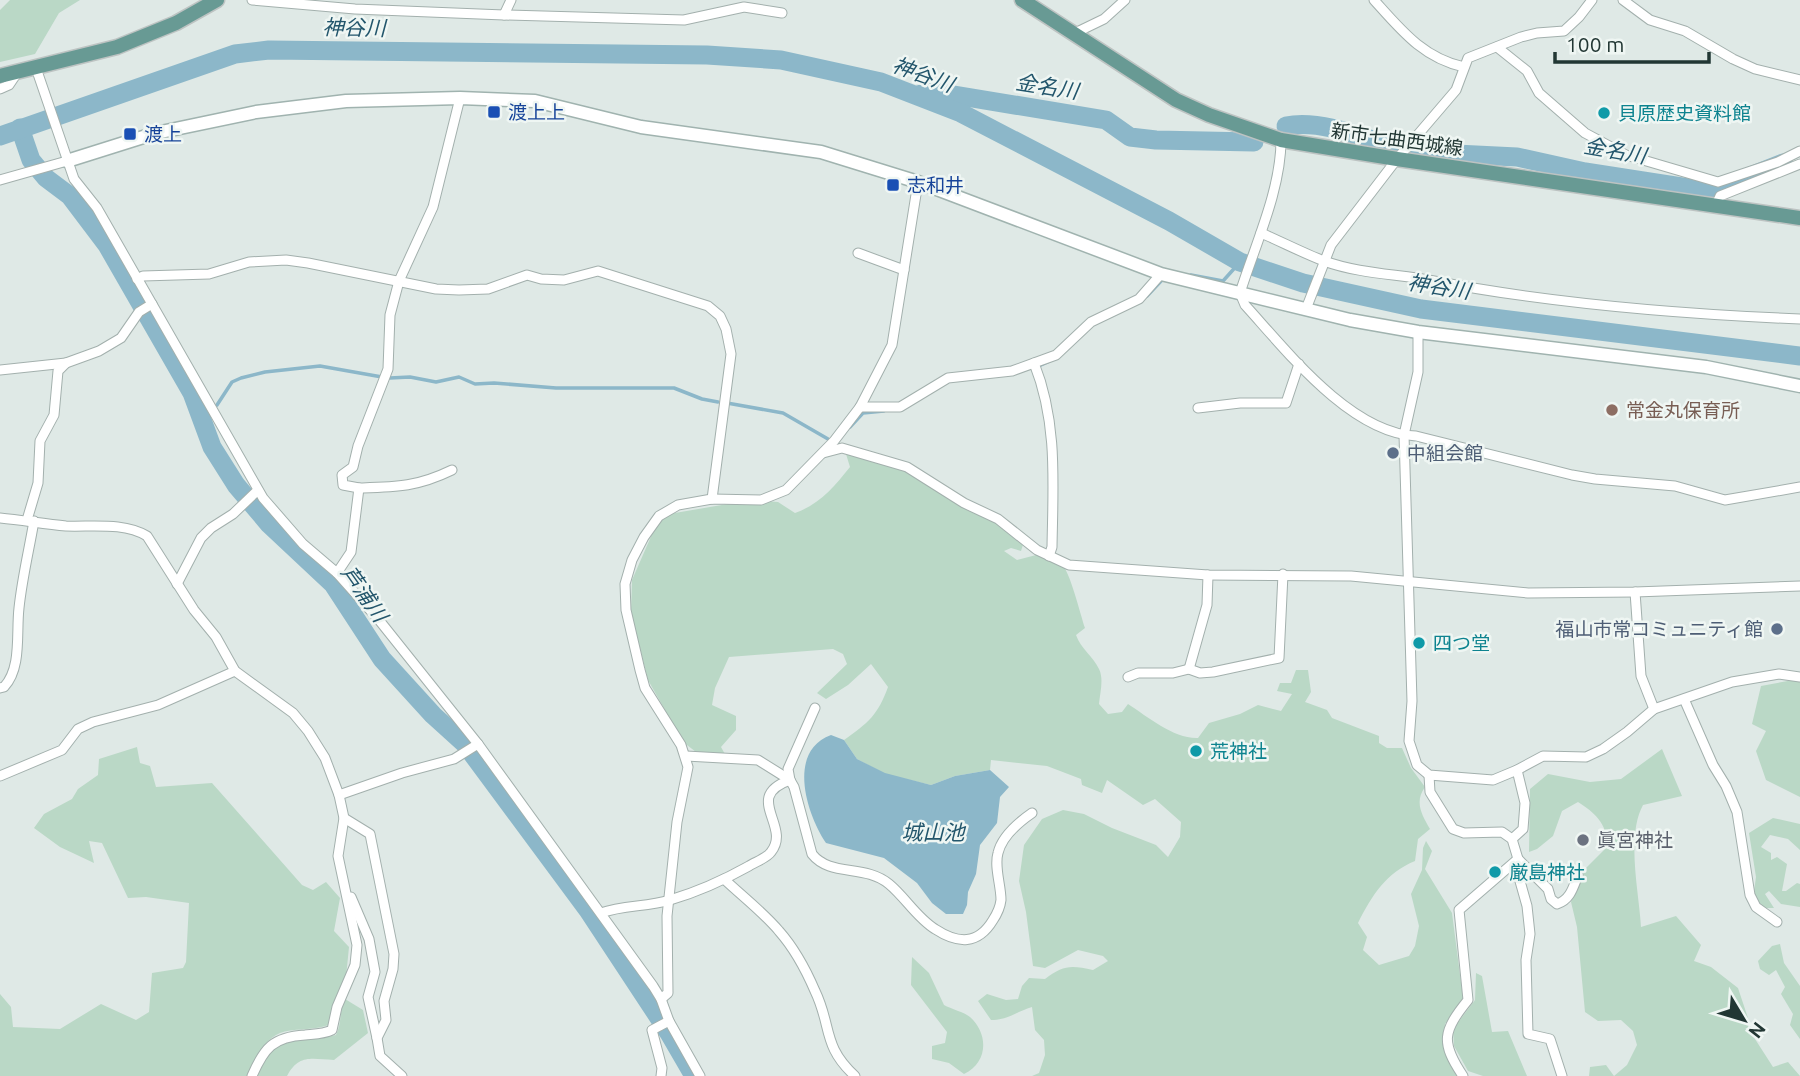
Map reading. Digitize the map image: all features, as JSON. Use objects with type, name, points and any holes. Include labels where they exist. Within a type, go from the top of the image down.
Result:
[{"type":"main road","points":[[0,76],[17,73],[38,75],[176,23],[217,0]]},
{"type":"main road","name":"新市七曲西城線","points":[[1022,0],[1176,100],[1209,116],[1281,140],[1800,218]]},
{"type":"street","points":[[252,0],[355,9],[684,20],[744,6],[778,12],[774,0]]},
{"type":"street","points":[[504,15],[511,0]]},
{"type":"street","points":[[1073,34],[1104,19],[1125,0]]},
{"type":"street","points":[[1374,0],[1407,37],[1443,62],[1464,67]]},
{"type":"street","points":[[1306,309],[1331,245],[1397,159],[1456,90],[1468,58],[1537,33],[1564,31],[1592,0]]},
{"type":"street","points":[[1623,0],[1650,20],[1685,31],[1755,69],[1800,80]]},
{"type":"street","points":[[1497,47],[1528,71],[1539,93],[1585,133],[1626,155],[1718,183],[1778,162],[1800,151]]},
{"type":"street","points":[[0,89],[9,85],[17,73]]},
{"type":"street","points":[[38,75],[74,179],[97,208],[138,279],[145,308],[251,495],[337,573],[379,620],[476,745],[601,913],[661,999],[664,1024],[700,1076]]},
{"type":"street","points":[[452,470],[430,481],[410,486],[359,488],[343,485],[342,475],[353,467],[358,446],[388,369],[390,315],[399,281],[433,207],[460,98]]},
{"type":"street","points":[[0,180],[156,133],[256,112],[346,101],[460,98],[535,101],[641,127],[821,152],[918,182],[1161,274],[1241,291],[1306,309],[1418,332],[1706,367],[1800,386]]},
{"type":"street","points":[[1281,140],[1281,155],[1261,233],[1241,291],[1245,305],[1299,364],[1340,403],[1372,422],[1404,435],[1572,475],[1675,486],[1725,500],[1800,487]]},
{"type":"street","points":[[1716,205],[1720,196],[1800,164]]},
{"type":"street","points":[[661,999],[668,993],[669,901],[677,822],[688,767],[686,756],[645,688],[626,610],[625,584],[632,560],[659,516],[678,505],[712,499],[761,500],[786,490],[823,453],[860,407],[892,345],[918,182]]},
{"type":"street","points":[[1261,233],[1325,262],[1377,274],[1476,290],[1600,306],[1800,319]]},
{"type":"street","points":[[858,253],[904,270]]},
{"type":"street","points":[[138,279],[143,276],[209,274],[249,262],[286,260],[308,262],[436,289],[488,289],[527,275],[564,280],[598,271],[708,306],[720,316],[726,329],[731,355],[712,499]]},
{"type":"street","points":[[860,407],[900,407],[948,377],[1012,371],[1056,355],[1091,323],[1139,299],[1161,274]]},
{"type":"street","points":[[0,370],[66,363],[99,351],[121,338],[145,308]]},
{"type":"street","points":[[1418,332],[1418,372],[1404,435],[1412,701],[1409,741],[1417,765],[1429,775],[1493,780],[1542,756],[1586,757],[1619,738],[1654,709],[1732,682],[1779,674],[1800,677]]},
{"type":"street","points":[[0,688],[11,680],[14,669],[30,520],[38,483],[40,441],[54,415],[58,371],[66,363]]},
{"type":"street","points":[[1034,363],[1045,390],[1053,442],[1052,547],[1049,556]]},
{"type":"street","points":[[1198,408],[1240,403],[1286,403],[1299,364]]},
{"type":"street","points":[[823,453],[842,448],[907,467],[964,503],[998,519],[1037,550],[1069,565],[1208,575],[1283,574],[1407,581],[1528,593],[1800,586]]},
{"type":"street","points":[[337,573],[351,552],[359,488]]},
{"type":"street","points":[[177,584],[201,538],[211,527],[233,514],[251,495]]},
{"type":"street","points":[[0,519],[139,531],[147,536],[194,610],[216,637],[235,671],[293,713],[325,758],[339,794],[344,818],[338,856],[357,945],[355,965],[337,1007],[332,1030],[291,1036],[274,1042],[262,1053],[252,1076]]},
{"type":"street","points":[[1128,677],[1138,673],[1174,673],[1189,669],[1200,673],[1213,672],[1279,657],[1283,574]]},
{"type":"street","points":[[1189,669],[1207,605],[1208,575]]},
{"type":"street","points":[[1635,592],[1641,676],[1654,709]]},
{"type":"street","points":[[0,776],[62,750],[78,730],[93,722],[158,705],[235,671]]},
{"type":"street","points":[[1684,699],[1737,812],[1750,895],[1756,907],[1777,922]]},
{"type":"street","points":[[815,708],[788,769],[812,854],[827,866],[874,873],[890,885],[933,928],[961,939],[971,940],[983,934],[998,912],[1001,902],[997,855],[1002,843],[1018,823],[1032,813]]},
{"type":"street","points":[[339,794],[402,773],[454,760],[476,745]]},
{"type":"street","points":[[686,756],[758,760],[790,780]]},
{"type":"street","points":[[1512,839],[1523,830],[1525,803],[1517,770]]},
{"type":"street","points":[[1429,775],[1430,792],[1453,829],[1464,833],[1502,832],[1512,839],[1518,859],[1548,889],[1551,899],[1557,904],[1564,902],[1573,890],[1577,875]]},
{"type":"street","points":[[601,913],[669,901],[724,879],[771,853],[776,843],[776,835],[768,796],[777,784],[790,780]]},
{"type":"street","points":[[344,818],[370,834],[394,954],[393,969],[384,1001],[386,1020],[377,1038]]},
{"type":"street","points":[[1463,1076],[1448,1050],[1445,1036],[1451,1020],[1468,1000],[1459,910],[1518,859]]},
{"type":"street","points":[[1518,859],[1516,867],[1527,906],[1530,934],[1526,960],[1528,1034],[1550,1039],[1562,1076]]},
{"type":"street","points":[[342,876],[369,939],[375,972],[368,997],[380,1056],[402,1076]]},
{"type":"street","points":[[724,879],[779,930],[794,950],[825,1015],[827,1033],[834,1052],[855,1076]]},
{"type":"street","points":[[661,1076],[662,1068],[652,1030],[664,1024]]},
{"type":"green space","points":[[10,0],[80,0],[59,13],[35,54],[0,62],[0,10]]},
{"type":"green space","points":[[846,454],[906,470],[999,516],[1026,535],[1021,551],[1011,548],[1004,551],[1017,560],[1040,554],[1061,563],[1071,583],[1085,628],[1076,635],[1099,669],[1099,704],[1108,714],[1122,712],[1128,704],[1171,731],[1198,738],[1209,723],[1240,714],[1258,705],[1281,711],[1292,694],[1277,691],[1280,683],[1291,683],[1296,670],[1308,670],[1311,692],[1305,702],[1327,710],[1332,718],[1379,736],[1379,743],[1387,748],[1402,748],[1411,768],[1425,787],[1420,803],[1430,829],[1418,839],[1415,861],[1396,872],[1381,886],[1358,923],[1367,937],[1363,950],[1379,965],[1409,956],[1415,946],[1419,926],[1411,894],[1422,870],[1426,841],[1432,851],[1425,869],[1452,913],[1463,998],[1445,1024],[1443,1045],[1458,1076],[1032,1076],[1039,1073],[1045,1055],[1044,1040],[1035,1030],[1032,1007],[991,1020],[978,1001],[987,994],[1006,1000],[1018,999],[1022,986],[1029,978],[1045,979],[1068,967],[1093,970],[1108,961],[1103,956],[1078,950],[1045,968],[1033,966],[1019,881],[1024,845],[1042,819],[1063,810],[1084,814],[1156,845],[1168,857],[1180,837],[1181,822],[1155,799],[1143,805],[1107,780],[1102,793],[1082,785],[1081,779],[1047,766],[991,760],[990,770],[955,776],[931,785],[885,774],[857,759],[844,740],[871,718],[888,687],[871,664],[848,685],[826,699],[817,693],[847,664],[843,654],[833,649],[729,657],[715,688],[712,705],[736,716],[736,730],[721,747],[726,756],[700,755],[683,742],[648,680],[631,612],[632,580],[656,525],[669,514],[751,500],[778,502],[795,513],[819,500],[838,481],[850,467]]},
{"type":"green space","points":[[1793,680],[1800,682],[1800,797],[1766,780],[1756,751],[1766,731],[1752,724],[1761,686]]},
{"type":"green space","points":[[137,747],[140,763],[150,766],[156,787],[212,783],[302,885],[313,890],[326,882],[340,898],[334,931],[349,947],[346,977],[332,1006],[329,1025],[285,1031],[274,1036],[260,1052],[247,1076],[0,1076],[0,994],[11,1007],[13,1027],[60,1029],[101,1004],[136,1020],[149,1012],[152,973],[183,968],[186,962],[189,903],[146,897],[128,898],[102,843],[89,841],[94,863],[60,847],[34,828],[44,814],[72,799],[78,789],[98,775],[99,759]]},
{"type":"green space","points":[[1662,749],[1682,796],[1643,805],[1638,818],[1634,848],[1641,927],[1676,916],[1701,945],[1694,961],[1711,967],[1738,988],[1755,1039],[1773,1067],[1788,1062],[1800,1076],[1614,1076],[1627,1065],[1637,1045],[1633,1031],[1621,1020],[1598,1021],[1585,1012],[1577,927],[1571,902],[1586,868],[1607,847],[1605,832],[1595,815],[1578,802],[1562,811],[1553,836],[1529,852],[1530,789],[1548,774],[1590,782],[1621,779]]},
{"type":"green space","points":[[1773,818],[1800,824],[1800,850],[1788,839],[1770,835],[1761,847],[1771,853],[1771,860],[1777,857],[1787,864],[1782,891],[1800,884],[1800,907],[1781,904],[1769,891],[1765,894],[1774,908],[1759,908],[1753,898],[1756,877],[1749,833]]},
{"type":"green space","points":[[1780,944],[1784,963],[1800,986],[1800,1039],[1790,1025],[1793,1014],[1781,994],[1785,987],[1776,970],[1769,975],[1760,969],[1758,961],[1772,946]]},
{"type":"green space","points":[[912,957],[929,973],[944,1005],[970,1017],[980,1032],[983,1040],[981,1056],[978,1063],[964,1074],[949,1063],[932,1059],[932,1046],[945,1043],[947,1032],[911,985]]},
{"type":"green space","points":[[1476,973],[1482,976],[1492,1032],[1508,1031],[1527,1076],[1483,1076],[1468,1071],[1454,1046],[1453,1029],[1475,1000]]},
{"type":"green space","points":[[345,999],[363,1010],[368,1033],[334,1060],[306,1059],[296,1064],[287,1076],[255,1076],[266,1057],[282,1044],[301,1038],[336,1035]]},
{"type":"green space","points":[[1606,1065],[1614,1076],[1589,1076],[1590,1067]]},
{"type":"water","name":"城山池","points":[[831,735],[844,740],[857,759],[885,773],[931,785],[955,776],[990,770],[1009,787],[1000,797],[997,823],[980,845],[976,874],[963,914],[946,914],[932,903],[917,883],[884,858],[826,843],[812,816],[804,784],[809,754],[817,743]]},
{"type":"waterway","name":"神谷川","points":[[0,136],[235,54],[269,50],[707,55],[781,60],[881,82],[961,113],[1169,221],[1240,262],[1303,283],[1421,309],[1800,356]]},
{"type":"waterway","name":"金名川","points":[[921,94],[936,92],[1106,120],[1130,137],[1254,142]]},
{"type":"waterway","name":"金名川","points":[[1286,126],[1299,124],[1326,127],[1394,147]]},
{"type":"waterway","name":"芦浦川","points":[[20,128],[31,160],[46,178],[70,196],[107,245],[192,393],[212,447],[236,485],[269,524],[333,584],[382,659],[433,715],[465,744],[588,910],[694,1076]]},
{"type":"waterway","name":"金名川","points":[[1415,152],[1517,157],[1585,172],[1701,190],[1725,186],[1783,163]]},
{"type":"waterway","points":[[1191,275],[1223,281],[1240,262]]},
{"type":"waterway","points":[[1147,296],[1162,280]]},
{"type":"waterway","points":[[1041,365],[1058,357]]},
{"type":"waterway","points":[[217,405],[232,382],[265,372],[320,366],[382,377]]},
{"type":"waterway","points":[[390,378],[410,377],[436,382],[459,377],[475,384],[556,388],[674,388],[718,402]]},
{"type":"waterway","points":[[727,403],[783,413],[828,439]]},
{"type":"waterway","points":[[199,413],[210,410]]},
{"type":"waterway","points":[[850,427],[863,413],[884,411]]},
{"type":"place","name":"渡上上","points":[[494,112]]},
{"type":"place","name":"貝原歴史資料館","points":[[1604,113]]},
{"type":"place","name":"渡上","points":[[130,134]]},
{"type":"place","name":"志和井","points":[[893,185]]},
{"type":"place","name":"常金丸保育所","points":[[1612,410]]},
{"type":"place","name":"中組会館","points":[[1393,453]]},
{"type":"place","name":"福山市常コミュニティ館","points":[[1777,629]]},
{"type":"place","name":"四つ堂","points":[[1419,643]]},
{"type":"place","name":"荒神社","points":[[1196,751]]},
{"type":"place","name":"眞宮神社","points":[[1583,840]]},
{"type":"place","name":"厳島神社","points":[[1495,872]]}]
